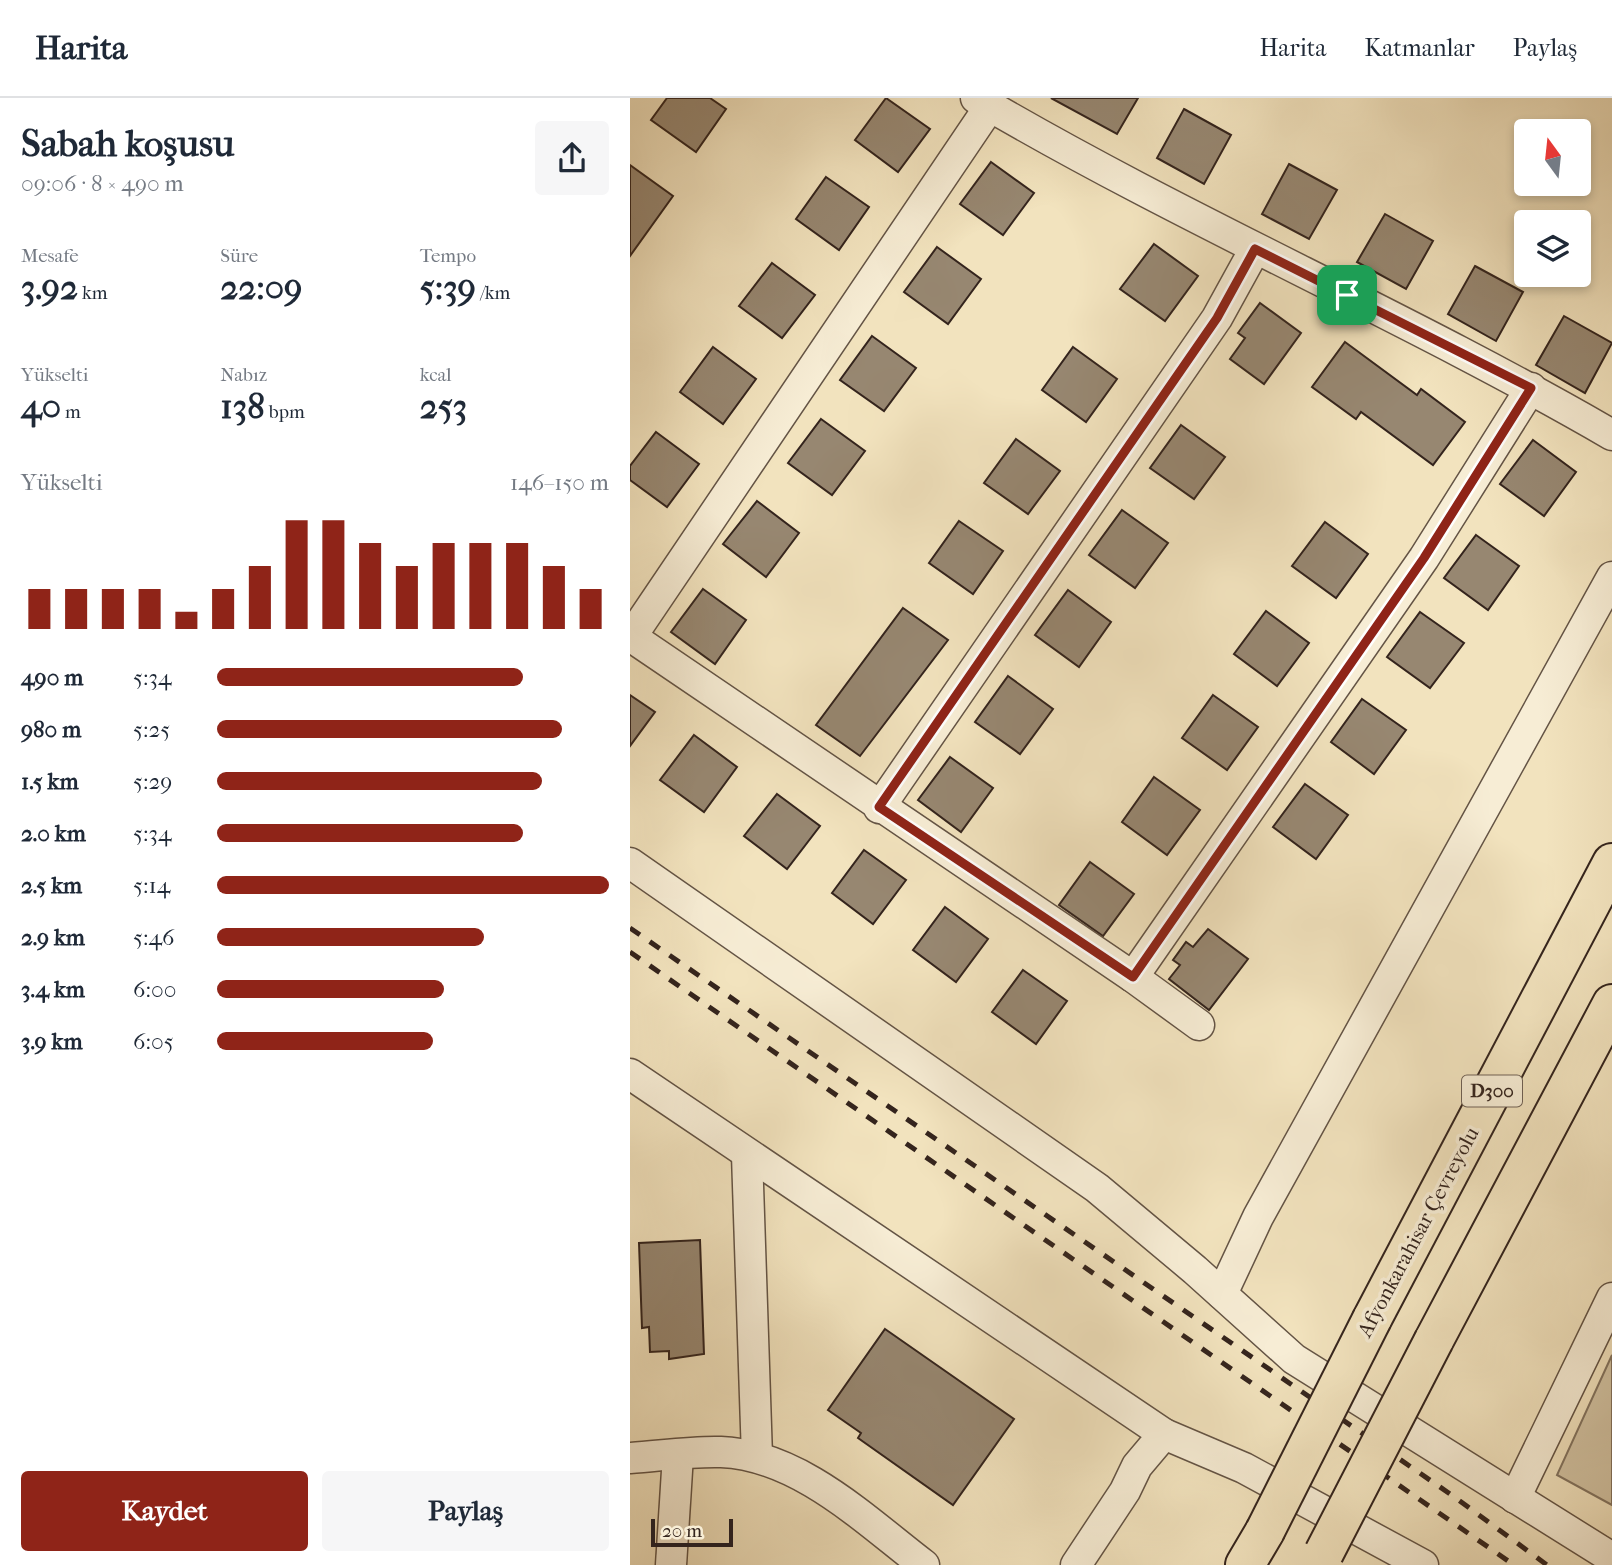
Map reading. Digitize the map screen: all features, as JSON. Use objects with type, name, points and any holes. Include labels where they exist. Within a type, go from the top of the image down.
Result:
[{"type":"highway","name":"Afyonkarahisar Çevreyolu","points":[[1245,1565],[1612,863]]},
{"type":"highway","points":[[1320,1559],[1612,1003]]},
{"type":"street","points":[[1199,1025],[1133,977],[630,636],[983,102],[1255,249],[1531,388],[1612,435]]},
{"type":"street","points":[[879,807],[1209,329],[1255,249]]},
{"type":"street","points":[[1133,977],[1424,558],[1531,388]]},
{"type":"street","points":[[1222,1294],[1258,1217],[1612,577]]},
{"type":"street","points":[[630,863],[1097,1188],[1222,1294],[1293,1359],[1612,1558]]},
{"type":"street","points":[[630,1074],[1164,1434],[1244,1468],[1423,1565]]},
{"type":"street","points":[[747,1155],[757,1457]]},
{"type":"street","points":[[1515,1497],[1612,1298]]},
{"type":"street","points":[[1076,1565],[1125,1491],[1137,1466],[1164,1434]]},
{"type":"street","points":[[630,1458],[721,1452],[757,1457],[790,1470],[828,1492],[924,1565]]},
{"type":"street","points":[[671,1565],[678,1455]]},
{"type":"shaded area","points":[[1612,1355],[1612,1505],[1557,1475]]},
{"type":"building","points":[[667,98],[710,98],[726,109],[696,152],[651,120]]},
{"type":"building","points":[[886,98],[930,129],[898,172],[855,140]]},
{"type":"building","points":[[1051,98],[1138,98],[1117,134]]},
{"type":"building","points":[[1184,109],[1231,135],[1204,184],[1157,158]]},
{"type":"building","points":[[991,162],[1034,193],[1003,235],[960,204]]},
{"type":"building","points":[[1289,164],[1337,190],[1309,239],[1262,214]]},
{"type":"building","points":[[630,165],[673,196],[630,256]]},
{"type":"building","points":[[826,177],[869,207],[839,250],[796,219]]},
{"type":"building","points":[[1385,214],[1433,241],[1406,289],[1357,262]]},
{"type":"building","points":[[1154,244],[1198,276],[1165,321],[1120,289]]},
{"type":"building","points":[[937,247],[981,279],[948,324],[904,292]]},
{"type":"building","points":[[772,263],[815,295],[782,338],[739,306]]},
{"type":"building","points":[[1475,266],[1523,292],[1496,341],[1448,314]]},
{"type":"building","points":[[1260,303],[1301,333],[1264,384],[1230,359],[1245,338],[1238,333]]},
{"type":"building","points":[[1564,316],[1612,343],[1585,393],[1536,365]]},
{"type":"building","points":[[872,336],[916,368],[884,411],[840,380]]},
{"type":"building","points":[[1345,342],[1417,395],[1421,389],[1465,422],[1433,465],[1361,412],[1356,419],[1312,387]]},
{"type":"building","points":[[713,347],[756,379],[723,424],[680,392]]},
{"type":"building","points":[[1073,347],[1117,379],[1086,422],[1042,390]]},
{"type":"building","points":[[821,419],[865,451],[832,495],[788,463]]},
{"type":"building","points":[[1181,425],[1225,457],[1194,499],[1150,468]]},
{"type":"building","points":[[656,432],[699,464],[667,507],[630,480],[630,466]]},
{"type":"building","points":[[1016,439],[1060,471],[1028,514],[984,483]]},
{"type":"building","points":[[1533,440],[1576,472],[1544,516],[1500,484]]},
{"type":"building","points":[[757,501],[799,533],[766,577],[723,544]]},
{"type":"building","points":[[1122,510],[1168,543],[1135,588],[1089,555]]},
{"type":"building","points":[[959,521],[1003,551],[973,594],[929,563]]},
{"type":"building","points":[[1325,522],[1368,554],[1336,598],[1292,566]]},
{"type":"building","points":[[1476,535],[1519,566],[1488,610],[1444,578]]},
{"type":"building","points":[[703,589],[746,620],[715,664],[671,632]]},
{"type":"building","points":[[1068,590],[1111,622],[1079,667],[1035,635]]},
{"type":"building","points":[[903,608],[948,640],[860,756],[816,725]]},
{"type":"building","points":[[1266,611],[1309,643],[1277,686],[1234,654]]},
{"type":"building","points":[[1420,612],[1464,643],[1430,688],[1387,657]]},
{"type":"building","points":[[1008,676],[1053,709],[1020,754],[975,722]]},
{"type":"building","points":[[630,695],[655,712],[630,746]]},
{"type":"building","points":[[1213,695],[1258,727],[1227,770],[1182,738]]},
{"type":"building","points":[[1362,699],[1406,730],[1374,774],[1331,742]]},
{"type":"building","points":[[694,735],[737,767],[704,812],[660,780]]},
{"type":"building","points":[[950,757],[993,788],[961,832],[918,800]]},
{"type":"building","points":[[1154,777],[1200,810],[1167,855],[1122,822]]},
{"type":"building","points":[[1305,784],[1348,815],[1316,859],[1273,827]]},
{"type":"building","points":[[777,794],[820,826],[787,869],[744,836]]},
{"type":"building","points":[[864,850],[906,880],[873,924],[832,893]]},
{"type":"building","points":[[1090,862],[1134,894],[1103,936],[1059,905]]},
{"type":"building","points":[[945,907],[988,939],[956,982],[913,950]]},
{"type":"building","points":[[1208,929],[1248,959],[1209,1010],[1169,979],[1180,965],[1173,960],[1186,942],[1193,947]]},
{"type":"building","points":[[1023,970],[1067,1001],[1036,1044],[992,1012]]},
{"type":"building","points":[[700,1240],[704,1354],[669,1359],[669,1351],[650,1352],[649,1327],[642,1328],[639,1243]]},
{"type":"building","points":[[885,1329],[1014,1419],[953,1505],[858,1438],[861,1433],[828,1410]]},
{"type":"railway","points":[[630,928],[1453,1496],[1547,1565]]},
{"type":"railway","points":[[630,952],[1514,1565]]},
{"type":"route","points":[[1255,249],[1347,295],[1531,388],[1424,558],[1133,977],[879,807],[1217,318],[1255,249]]}]
